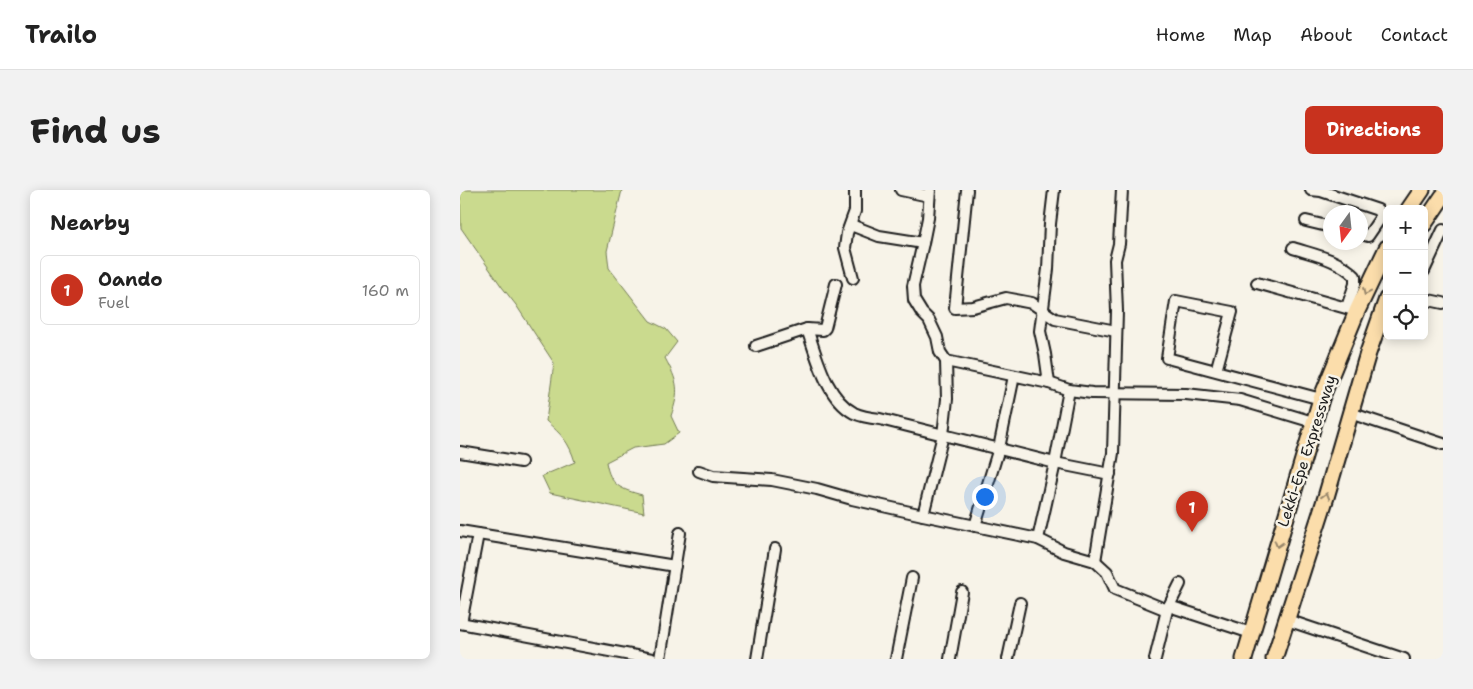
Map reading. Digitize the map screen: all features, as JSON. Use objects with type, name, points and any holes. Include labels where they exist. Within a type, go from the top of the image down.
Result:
[{"type":"highway","points":[[1412,205],[1422,190]]},
{"type":"highway","points":[[1428,218],[1443,196]]},
{"type":"highway","name":"Lekki-Epe Expressway","points":[[1244,659],[1313,422],[1352,313],[1386,250]]},
{"type":"highway","name":"Lekki-Epe Expressway","points":[[1274,659],[1383,310]]},
{"type":"highway","points":[[1352,313],[1376,329]]},
{"type":"street","points":[[853,278],[845,248],[847,232],[855,211],[855,190]]},
{"type":"street","points":[[901,190],[930,193],[924,243],[913,286],[914,300],[929,320],[937,337],[940,352],[946,362],[947,399],[943,435],[923,515]]},
{"type":"street","points":[[967,190],[955,308],[973,307],[1006,298],[1032,303],[1055,319],[1116,331]]},
{"type":"street","points":[[1049,383],[1040,331],[1048,269],[1054,190]]},
{"type":"street","points":[[1096,560],[1113,453],[1116,393],[1115,260],[1119,244],[1122,190]]},
{"type":"street","points":[[1311,190],[1321,191],[1378,210],[1383,217]]},
{"type":"street","points":[[1368,236],[1383,219]]},
{"type":"street","points":[[1306,221],[1323,226]]},
{"type":"street","points":[[851,225],[879,236],[924,243]]},
{"type":"street","points":[[1428,262],[1443,230]]},
{"type":"street","points":[[1257,283],[1352,313],[1355,276],[1347,268],[1332,260],[1293,248]]},
{"type":"street","points":[[756,346],[807,329],[823,330],[836,284]]},
{"type":"street","points":[[1216,371],[1232,312],[1176,301],[1167,358],[1321,399]]},
{"type":"street","points":[[1428,301],[1443,303]]},
{"type":"street","points":[[807,329],[826,384],[849,410],[864,417],[880,419],[1055,463],[1110,474]]},
{"type":"street","points":[[946,362],[1049,383],[1069,390],[1092,393],[1186,394],[1240,400],[1313,422]]},
{"type":"street","points":[[975,526],[999,448],[1014,376]]},
{"type":"street","points":[[1038,538],[1069,390]]},
{"type":"street","points":[[1350,414],[1443,444]]},
{"type":"street","points":[[460,452],[521,462]]},
{"type":"street","points":[[699,471],[713,476],[772,480],[802,485],[923,515],[1038,538],[1064,552],[1096,560],[1107,572],[1115,588],[1168,608],[1252,633]]},
{"type":"street","points":[[460,531],[675,566]]},
{"type":"street","points":[[660,659],[680,533]]},
{"type":"street","points":[[478,534],[461,623],[652,659]]},
{"type":"street","points":[[757,659],[775,549]]},
{"type":"street","points":[[896,659],[912,578]]},
{"type":"street","points":[[1155,659],[1168,608],[1180,584]]},
{"type":"street","points":[[950,659],[962,592]]},
{"type":"street","points":[[1008,659],[1020,603]]},
{"type":"street","points":[[1287,620],[1404,659]]},
{"type":"green space","points":[[460,190],[622,190],[607,251],[609,268],[650,321],[666,329],[677,342],[665,358],[675,380],[676,399],[671,416],[679,433],[664,444],[633,448],[606,462],[610,476],[618,485],[628,491],[642,495],[644,513],[550,493],[542,476],[575,462],[564,439],[546,421],[554,363],[516,305],[461,228]]},
{"type":"place","name":"Oando","points":[[1192,532]]}]
